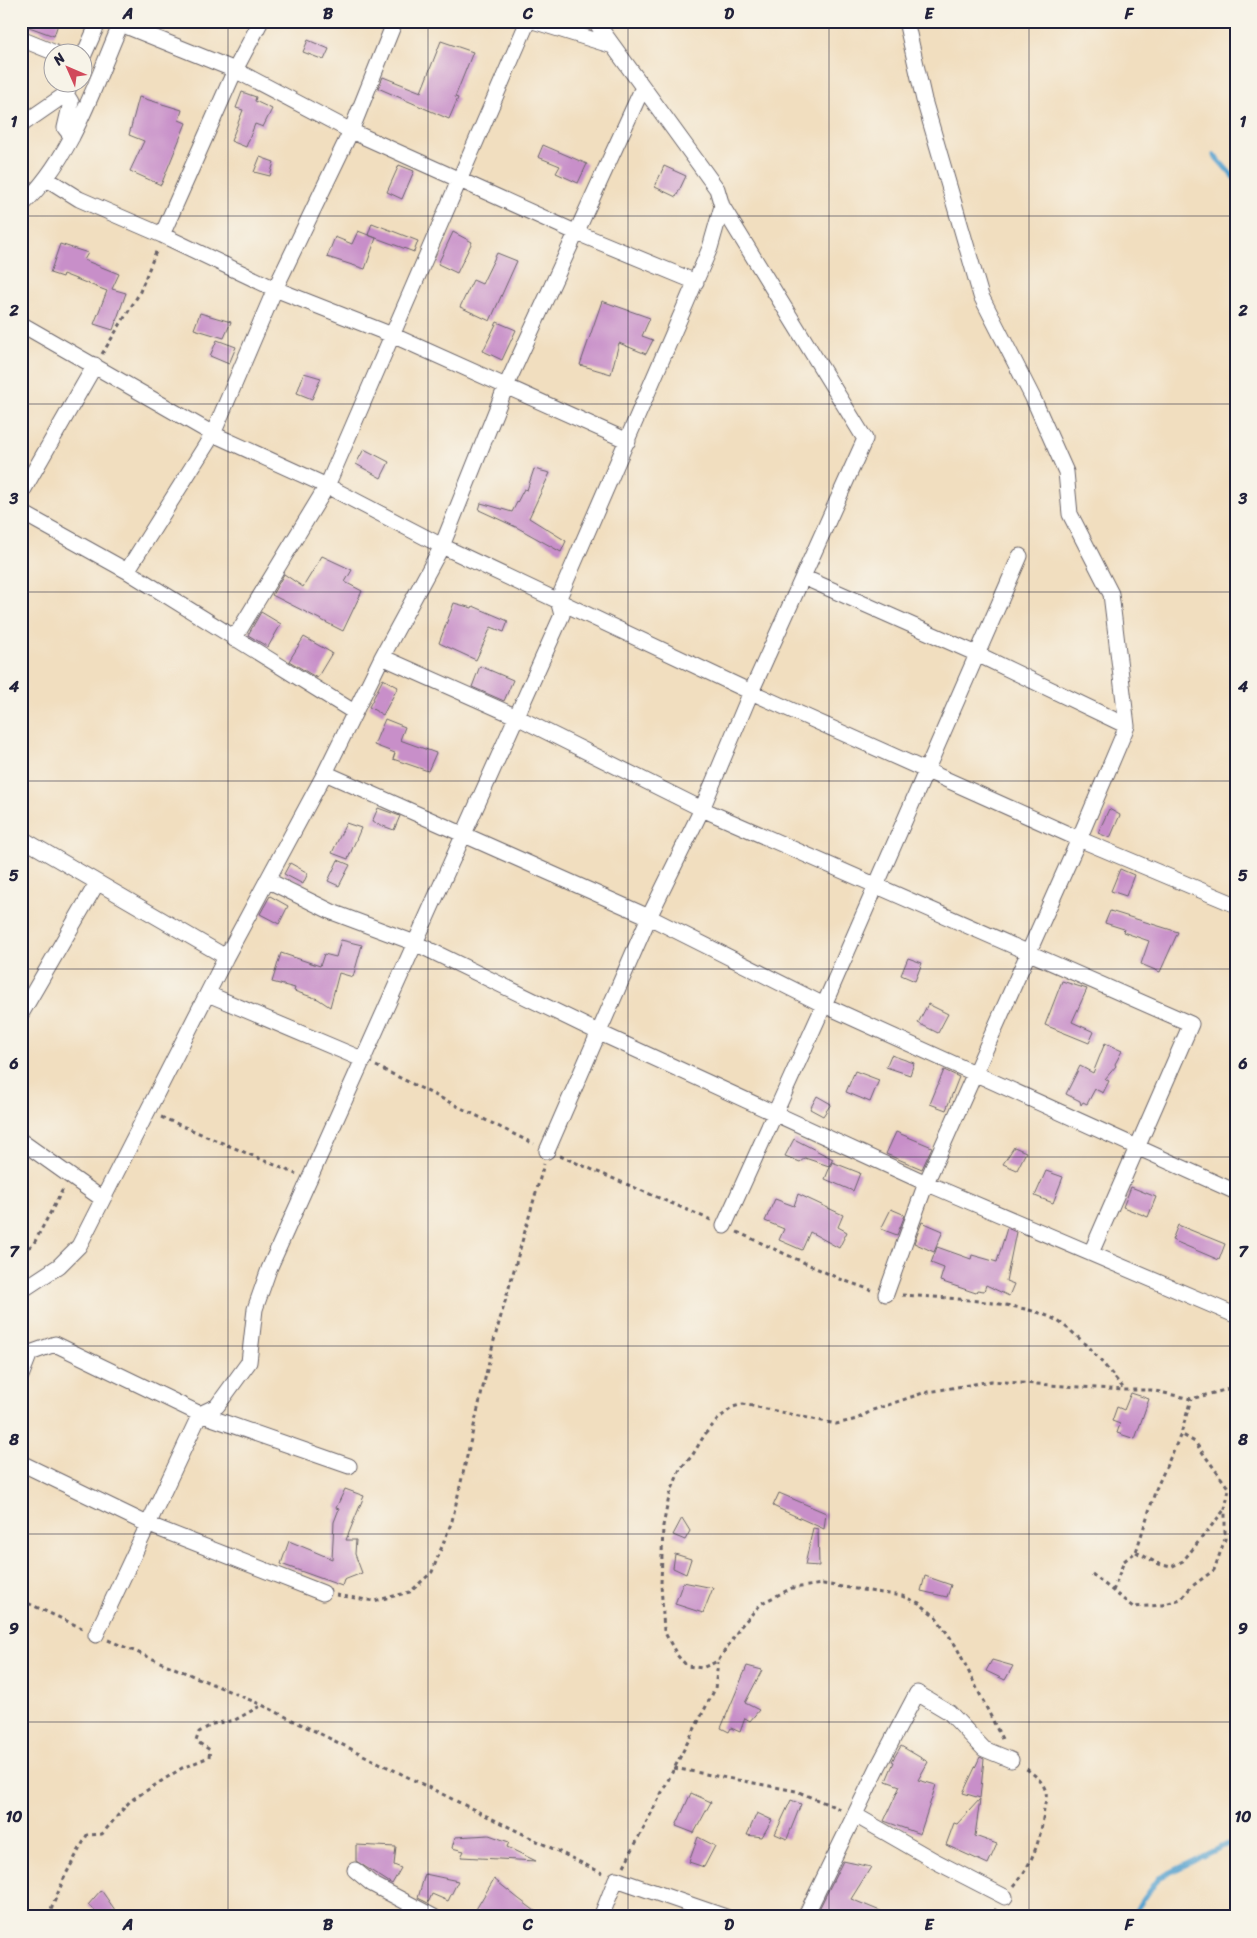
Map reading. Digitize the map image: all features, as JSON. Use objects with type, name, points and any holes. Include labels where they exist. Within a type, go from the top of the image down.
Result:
[{"type":"street","points":[[90,42],[99,21]]},
{"type":"street","points":[[162,235],[235,70],[262,21]]},
{"type":"street","points":[[127,571],[213,434],[274,289],[351,130],[395,21]]},
{"type":"street","points":[[234,639],[327,486],[528,21]]},
{"type":"street","points":[[533,21],[613,46]]},
{"type":"street","points":[[548,1151],[649,918],[702,809],[865,438],[722,206],[717,189],[595,21]]},
{"type":"street","points":[[886,1294],[926,1183],[1079,839],[1127,726],[1111,594],[1070,514],[1066,472],[1033,398],[981,296],[924,100],[906,21]]},
{"type":"street","points":[[21,206],[47,179],[72,137],[122,23],[235,70],[351,130],[575,232],[696,282]]},
{"type":"street","points":[[21,39],[42,48]]},
{"type":"street","points":[[21,1291],[59,1266],[78,1246],[226,957],[325,773],[382,657],[442,546],[506,386],[643,87]]},
{"type":"street","points":[[21,126],[64,92]]},
{"type":"street","points":[[69,92],[70,102],[66,128],[72,137]]},
{"type":"street","points":[[47,179],[78,199],[162,235],[274,289],[392,335],[628,441]]},
{"type":"street","points":[[96,1635],[200,1414],[217,1406],[249,1362],[255,1309],[269,1269],[562,615],[558,600],[696,282],[710,248],[722,206]]},
{"type":"street","points":[[21,324],[213,434],[327,486],[442,546],[752,692],[1079,839],[1236,905]]},
{"type":"street","points":[[21,494],[95,365]]},
{"type":"street","points":[[21,512],[127,571],[354,712]]},
{"type":"street","points":[[724,1226],[824,1005],[1020,556]]},
{"type":"street","points":[[803,577],[977,654],[1127,726]]},
{"type":"street","points":[[382,657],[517,717],[702,809],[1192,1024],[1091,1253]]},
{"type":"street","points":[[325,773],[465,834],[649,918],[824,1005],[1236,1192]]},
{"type":"street","points":[[21,838],[226,957]]},
{"type":"street","points":[[267,880],[332,912],[415,942],[600,1033],[926,1183],[1235,1315]]},
{"type":"street","points":[[21,1014],[98,883]]},
{"type":"street","points":[[208,994],[364,1060]]},
{"type":"street","points":[[21,1141],[101,1198]]},
{"type":"street","points":[[21,1376],[30,1353],[55,1344],[200,1414],[348,1466]]},
{"type":"street","points":[[21,1463],[147,1524],[323,1593]]},
{"type":"street","points":[[805,1917],[917,1693],[949,1712],[984,1749],[1011,1760]]},
{"type":"street","points":[[855,1815],[935,1861],[1005,1897]]},
{"type":"street","points":[[356,1870],[372,1884],[434,1917]]},
{"type":"street","points":[[600,1917],[616,1879],[726,1917]]},
{"type":"path","points":[[95,365],[139,294],[162,235]]},
{"type":"path","points":[[364,1060],[548,1151],[724,1226],[840,1279],[886,1294],[946,1297],[1036,1312],[1058,1322],[1092,1351],[1125,1390]]},
{"type":"path","points":[[147,1110],[309,1180]]},
{"type":"path","points":[[323,1593],[374,1601],[410,1592],[432,1572],[452,1521],[493,1344],[548,1151]]},
{"type":"path","points":[[21,1251],[33,1245],[70,1176]]},
{"type":"path","points":[[718,1661],[702,1668],[687,1666],[676,1655],[664,1631],[661,1584],[663,1526],[669,1497],[680,1469],[719,1418],[733,1407],[743,1404],[768,1408],[814,1421],[836,1424],[857,1419],[874,1410],[923,1393],[991,1381],[1151,1390],[1191,1399],[1236,1387]]},
{"type":"path","points":[[1113,1591],[1124,1561],[1136,1552],[1156,1489],[1181,1434],[1191,1399]]},
{"type":"path","points":[[1092,1574],[1134,1607],[1162,1605],[1181,1599],[1190,1587],[1214,1570],[1225,1539],[1225,1509],[1229,1489],[1195,1442],[1181,1434]]},
{"type":"path","points":[[1136,1552],[1159,1564],[1172,1567],[1183,1561],[1225,1509]]},
{"type":"path","points":[[21,1600],[96,1635],[262,1705],[616,1879],[715,1689],[718,1661],[742,1626],[762,1603],[792,1588],[823,1584],[902,1596],[919,1603],[936,1617],[956,1646],[1011,1760],[1036,1774],[1046,1793],[1043,1825],[1037,1847],[1024,1874],[991,1917]]},
{"type":"path","points":[[49,1915],[65,1876],[87,1835],[102,1834],[130,1801],[182,1768],[209,1757],[210,1750],[196,1741],[199,1732],[213,1724],[234,1720],[262,1705]]},
{"type":"path","points":[[674,1768],[796,1791],[855,1815]]},
{"type":"building","points":[[21,21],[59,21],[54,36],[21,24]]},
{"type":"building","points":[[308,40],[329,49],[324,60],[303,52]]},
{"type":"building","points":[[441,41],[473,52],[455,97],[458,98],[449,119],[378,88],[383,77],[421,92]]},
{"type":"building","points":[[242,92],[256,97],[255,101],[272,109],[263,127],[255,124],[246,147],[231,141],[243,110],[236,108]]},
{"type":"building","points":[[139,97],[182,110],[179,120],[186,123],[161,185],[130,171],[144,141],[129,135]]},
{"type":"building","points":[[543,145],[587,164],[578,183],[556,173],[560,166],[538,157]]},
{"type":"building","points":[[260,157],[274,162],[270,176],[254,172]]},
{"type":"building","points":[[399,165],[414,171],[402,199],[387,192]]},
{"type":"building","points":[[664,166],[686,176],[676,197],[655,187]]},
{"type":"building","points":[[372,223],[418,241],[414,252],[368,235]]},
{"type":"building","points":[[358,231],[376,238],[365,269],[327,257],[335,237],[352,244]]},
{"type":"building","points":[[453,232],[472,242],[457,273],[438,264]]},
{"type":"building","points":[[60,244],[88,253],[84,260],[119,274],[112,289],[126,293],[113,330],[94,324],[107,291],[63,274],[62,277],[50,273]]},
{"type":"building","points":[[497,253],[517,261],[490,321],[460,307],[473,280],[482,284]]},
{"type":"building","points":[[602,301],[650,318],[642,336],[653,340],[646,354],[619,343],[611,374],[580,365]]},
{"type":"building","points":[[200,313],[231,322],[224,338],[194,329]]},
{"type":"building","points":[[497,322],[516,330],[502,360],[483,351]]},
{"type":"building","points":[[217,340],[236,347],[229,364],[210,356]]},
{"type":"building","points":[[304,373],[321,378],[312,399],[297,393]]},
{"type":"building","points":[[364,449],[389,462],[381,478],[356,464]]},
{"type":"building","points":[[534,469],[550,473],[529,518],[566,541],[561,552],[518,528],[479,510],[481,503],[512,512],[524,489],[527,490]]},
{"type":"building","points":[[322,556],[352,570],[345,582],[362,591],[343,631],[272,595],[284,574],[303,587]]},
{"type":"building","points":[[454,603],[472,608],[473,606],[508,621],[504,632],[491,627],[476,660],[439,643]]},
{"type":"building","points":[[261,612],[281,624],[268,647],[248,635]]},
{"type":"building","points":[[304,637],[332,653],[317,678],[289,661]]},
{"type":"building","points":[[480,666],[513,680],[504,701],[472,687]]},
{"type":"building","points":[[383,679],[398,687],[383,715],[369,707]]},
{"type":"building","points":[[385,719],[405,727],[400,740],[436,753],[428,771],[393,759],[395,753],[374,745]]},
{"type":"building","points":[[378,808],[400,816],[394,830],[372,822]]},
{"type":"building","points":[[1109,809],[1120,815],[1110,838],[1098,833]]},
{"type":"building","points":[[346,823],[361,828],[348,859],[332,853]]},
{"type":"building","points":[[338,860],[350,865],[339,886],[328,881]]},
{"type":"building","points":[[290,863],[308,873],[303,884],[284,874]]},
{"type":"building","points":[[1120,869],[1134,875],[1126,896],[1111,891]]},
{"type":"building","points":[[270,896],[288,906],[279,924],[260,914]]},
{"type":"building","points":[[1110,911],[1178,932],[1160,972],[1141,964],[1149,941],[1123,932],[1124,929],[1105,923]]},
{"type":"building","points":[[341,940],[362,945],[353,977],[339,973],[330,1007],[318,999],[294,991],[295,988],[272,982],[281,953],[320,966],[324,954],[336,957]]},
{"type":"building","points":[[908,958],[922,963],[915,981],[901,975]]},
{"type":"building","points":[[1062,981],[1087,989],[1072,1022],[1094,1032],[1089,1043],[1045,1025]]},
{"type":"building","points":[[928,1004],[948,1014],[938,1033],[918,1023]]},
{"type":"building","points":[[1105,1043],[1122,1051],[1115,1064],[1116,1066],[1105,1079],[1109,1081],[1103,1093],[1095,1089],[1087,1104],[1083,1102],[1081,1105],[1080,1101],[1066,1094],[1080,1066],[1093,1073]]},
{"type":"building","points":[[891,1055],[914,1063],[910,1075],[886,1067]]},
{"type":"building","points":[[944,1070],[959,1077],[946,1110],[930,1104]]},
{"type":"building","points":[[855,1071],[879,1080],[870,1102],[846,1092]]},
{"type":"building","points":[[817,1096],[831,1104],[823,1116],[810,1109]]},
{"type":"building","points":[[896,1132],[932,1147],[922,1169],[886,1154]]},
{"type":"building","points":[[794,1139],[833,1159],[829,1166],[805,1158],[800,1162],[785,1156]]},
{"type":"building","points":[[1014,1147],[1026,1152],[1017,1170],[1003,1164]]},
{"type":"building","points":[[832,1162],[860,1173],[853,1191],[825,1179]]},
{"type":"building","points":[[1046,1171],[1063,1177],[1053,1203],[1035,1196]]},
{"type":"building","points":[[1131,1187],[1156,1197],[1148,1217],[1123,1207]]},
{"type":"building","points":[[798,1194],[843,1215],[838,1227],[847,1232],[839,1248],[810,1232],[802,1250],[779,1240],[784,1229],[765,1221],[775,1199],[794,1206]]},
{"type":"building","points":[[891,1209],[905,1215],[897,1235],[881,1229]]},
{"type":"building","points":[[922,1222],[943,1231],[934,1252],[914,1243]]},
{"type":"building","points":[[1178,1225],[1225,1244],[1219,1260],[1172,1240]]},
{"type":"building","points":[[1007,1228],[1016,1232],[1006,1281],[1014,1284],[1009,1296],[986,1285],[984,1291],[977,1290],[976,1293],[940,1281],[944,1268],[931,1263],[937,1247],[971,1259],[972,1255],[997,1262]]},
{"type":"building","points":[[1131,1393],[1149,1399],[1135,1439],[1117,1433],[1120,1424],[1112,1421],[1117,1407],[1124,1410]]},
{"type":"building","points":[[345,1489],[364,1496],[346,1540],[356,1540],[355,1554],[362,1573],[344,1580],[342,1586],[281,1564],[289,1541],[332,1559],[334,1522],[339,1509],[336,1508]]},
{"type":"building","points":[[779,1493],[826,1513],[824,1529],[773,1506]]},
{"type":"building","points":[[682,1518],[690,1531],[685,1540],[673,1535]]},
{"type":"building","points":[[813,1528],[818,1529],[819,1566],[805,1565]]},
{"type":"building","points":[[675,1554],[691,1559],[686,1574],[673,1568]]},
{"type":"building","points":[[925,1576],[951,1585],[947,1597],[921,1591]]},
{"type":"building","points":[[683,1582],[713,1588],[703,1613],[675,1604]]},
{"type":"building","points":[[992,1660],[1013,1666],[1005,1680],[986,1671]]},
{"type":"building","points":[[747,1666],[762,1670],[745,1703],[759,1710],[750,1721],[745,1718],[740,1732],[731,1728],[729,1732],[721,1728]]},
{"type":"building","points":[[901,1746],[928,1762],[918,1780],[936,1785],[920,1834],[884,1821],[900,1786],[886,1781],[894,1762],[892,1761]]},
{"type":"building","points":[[980,1757],[984,1759],[980,1798],[963,1793]]},
{"type":"building","points":[[691,1793],[711,1802],[694,1833],[676,1826]]},
{"type":"building","points":[[980,1799],[975,1836],[997,1844],[988,1864],[946,1845],[954,1823],[957,1824]]},
{"type":"building","points":[[791,1800],[801,1804],[787,1839],[775,1834]]},
{"type":"building","points":[[757,1813],[772,1820],[762,1837],[747,1835]]},
{"type":"building","points":[[489,1835],[509,1842],[507,1847],[536,1861],[461,1857],[464,1851],[452,1848],[455,1837]]},
{"type":"building","points":[[698,1837],[715,1846],[704,1867],[689,1862]]},
{"type":"building","points":[[356,1845],[396,1847],[394,1865],[401,1868],[392,1884],[356,1861]]},
{"type":"building","points":[[843,1861],[871,1867],[851,1899],[895,1917],[834,1917],[819,1909]]},
{"type":"building","points":[[425,1874],[458,1881],[448,1901],[432,1894],[428,1903],[418,1898]]},
{"type":"building","points":[[494,1879],[539,1914],[512,1912],[510,1917],[490,1917],[475,1911]]},
{"type":"building","points":[[101,1890],[120,1917],[104,1917],[88,1905]]},
{"type":"waterway","points":[[1214,155],[1236,180]]},
{"type":"waterway","points":[[1131,1917],[1159,1878],[1236,1840]]}]
